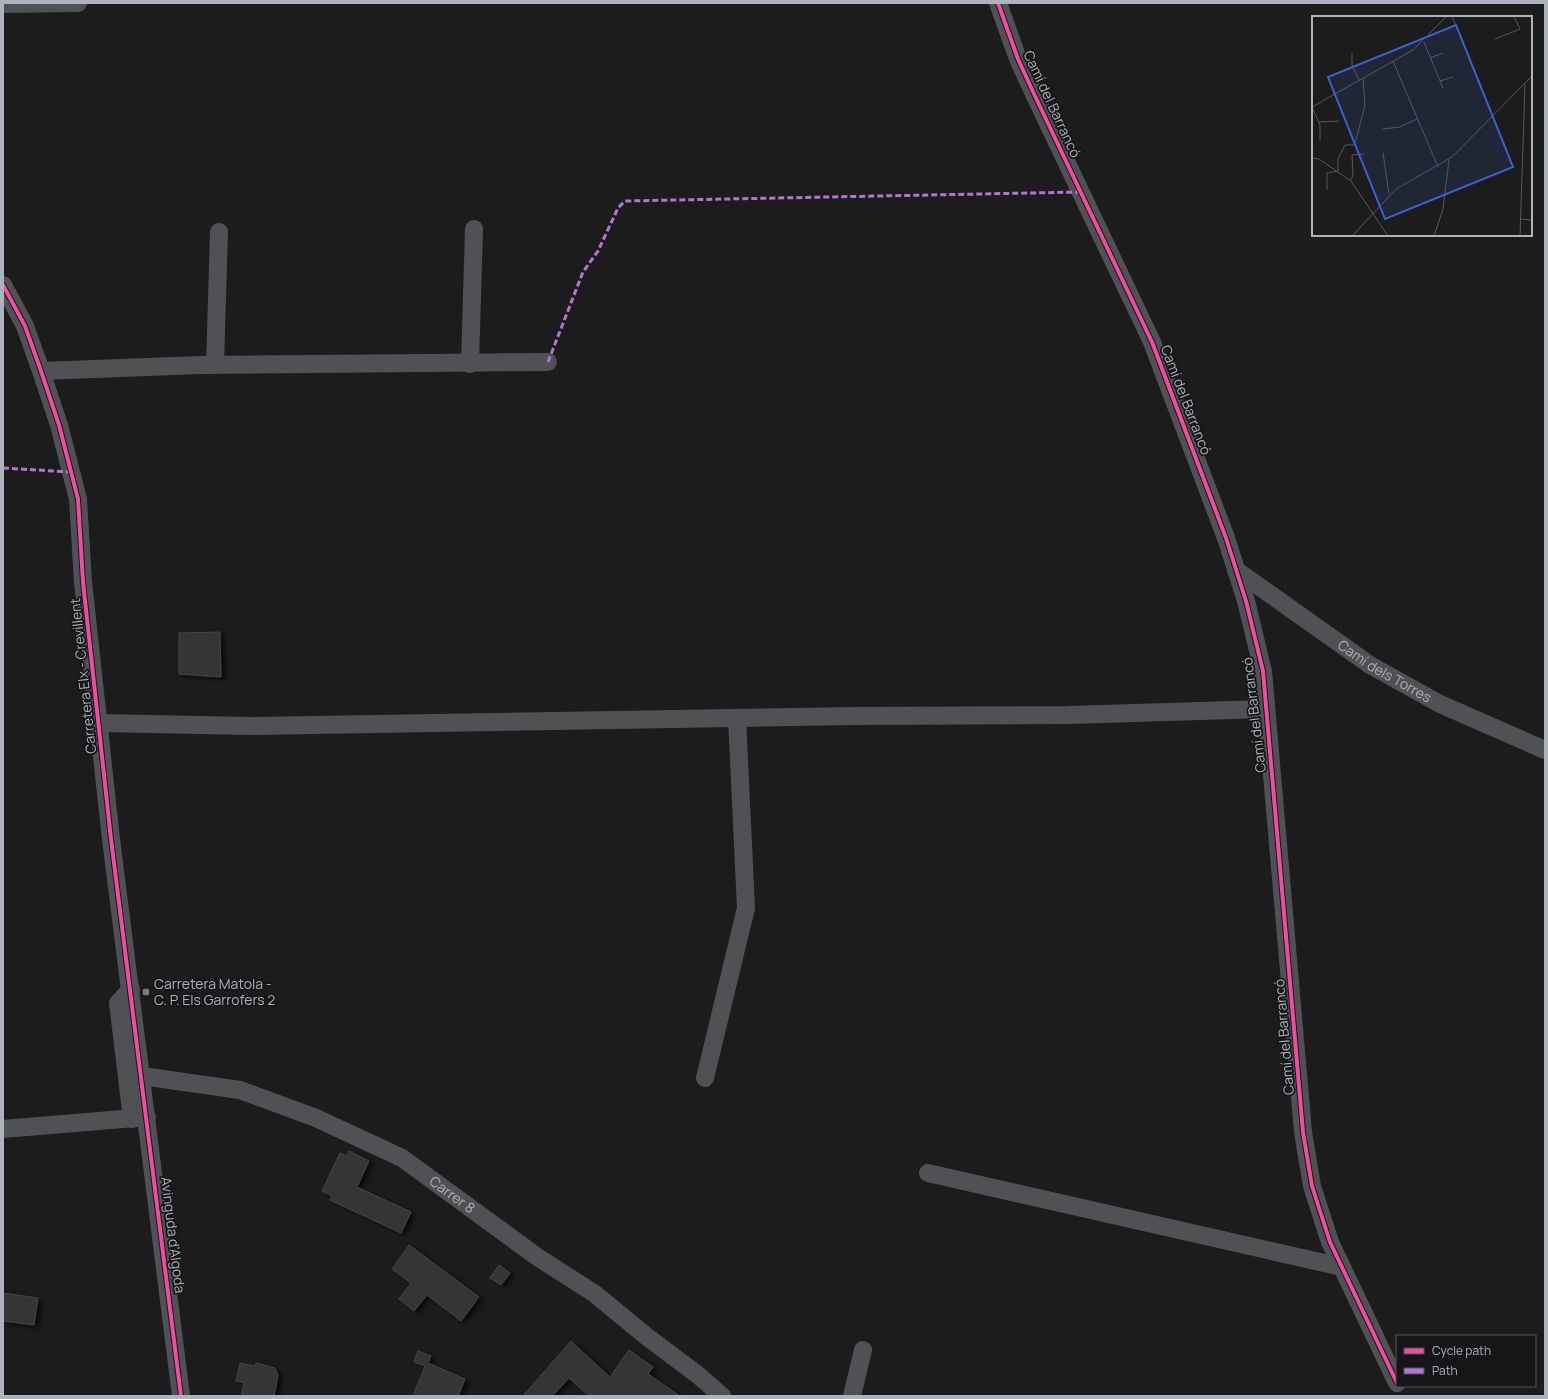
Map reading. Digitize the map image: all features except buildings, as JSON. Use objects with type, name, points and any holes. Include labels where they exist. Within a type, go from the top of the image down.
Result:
[{"type":"street","points":[[3,4],[78,3]]},
{"type":"street","name":"Camí del Barrancó","points":[[998,3],[1030,84],[1152,342],[1246,601],[1263,671],[1303,1132],[1312,1186],[1330,1242],[1396,1381]]},
{"type":"street","points":[[470,364],[474,229]]},
{"type":"street","points":[[215,365],[219,232]]},
{"type":"street","name":"Carretera Elx - Crevillent","points":[[3,285],[24,326],[41,371],[59,425],[78,499],[84,582],[111,839],[142,1076]]},
{"type":"street","points":[[41,371],[215,365],[470,364],[548,362]]},
{"type":"street","name":"Camí dels Torres","points":[[1236,570],[1370,665],[1440,704],[1545,750]]},
{"type":"street","points":[[99,724],[251,726],[737,718],[1069,715],[1266,709]]},
{"type":"street","points":[[705,1078],[746,908],[737,718]]},
{"type":"street","points":[[3,1129],[139,1118],[118,1003],[131,989]]},
{"type":"street","name":"Avinguda d'Algoda","points":[[142,1076],[139,1118],[181,1396]]},
{"type":"street","name":"Carrer 8","points":[[142,1076],[240,1090],[316,1118],[402,1158],[536,1256],[594,1294],[698,1375],[722,1396]]},
{"type":"street","points":[[928,1173],[1342,1267]]},
{"type":"street","points":[[852,1396],[863,1350]]},
{"type":"street","points":[[1398,1387],[1403,1396]]},
{"type":"marked path","points":[[548,362],[583,272],[598,251],[618,208],[625,201],[1082,192]]},
{"type":"marked path","points":[[3,468],[71,472]]},
{"type":"cycle path","points":[[998,3],[1018,59],[1152,342],[1226,538],[1246,601],[1263,671],[1303,1132],[1312,1186],[1330,1242],[1396,1381]]},
{"type":"cycle path","points":[[3,285],[25,326],[41,371],[59,425],[78,499],[83,582],[111,839],[181,1396]]},
{"type":"place","name":"Carretera Matola - C. P. Els Garrofers 2","points":[[146,992]]}]
